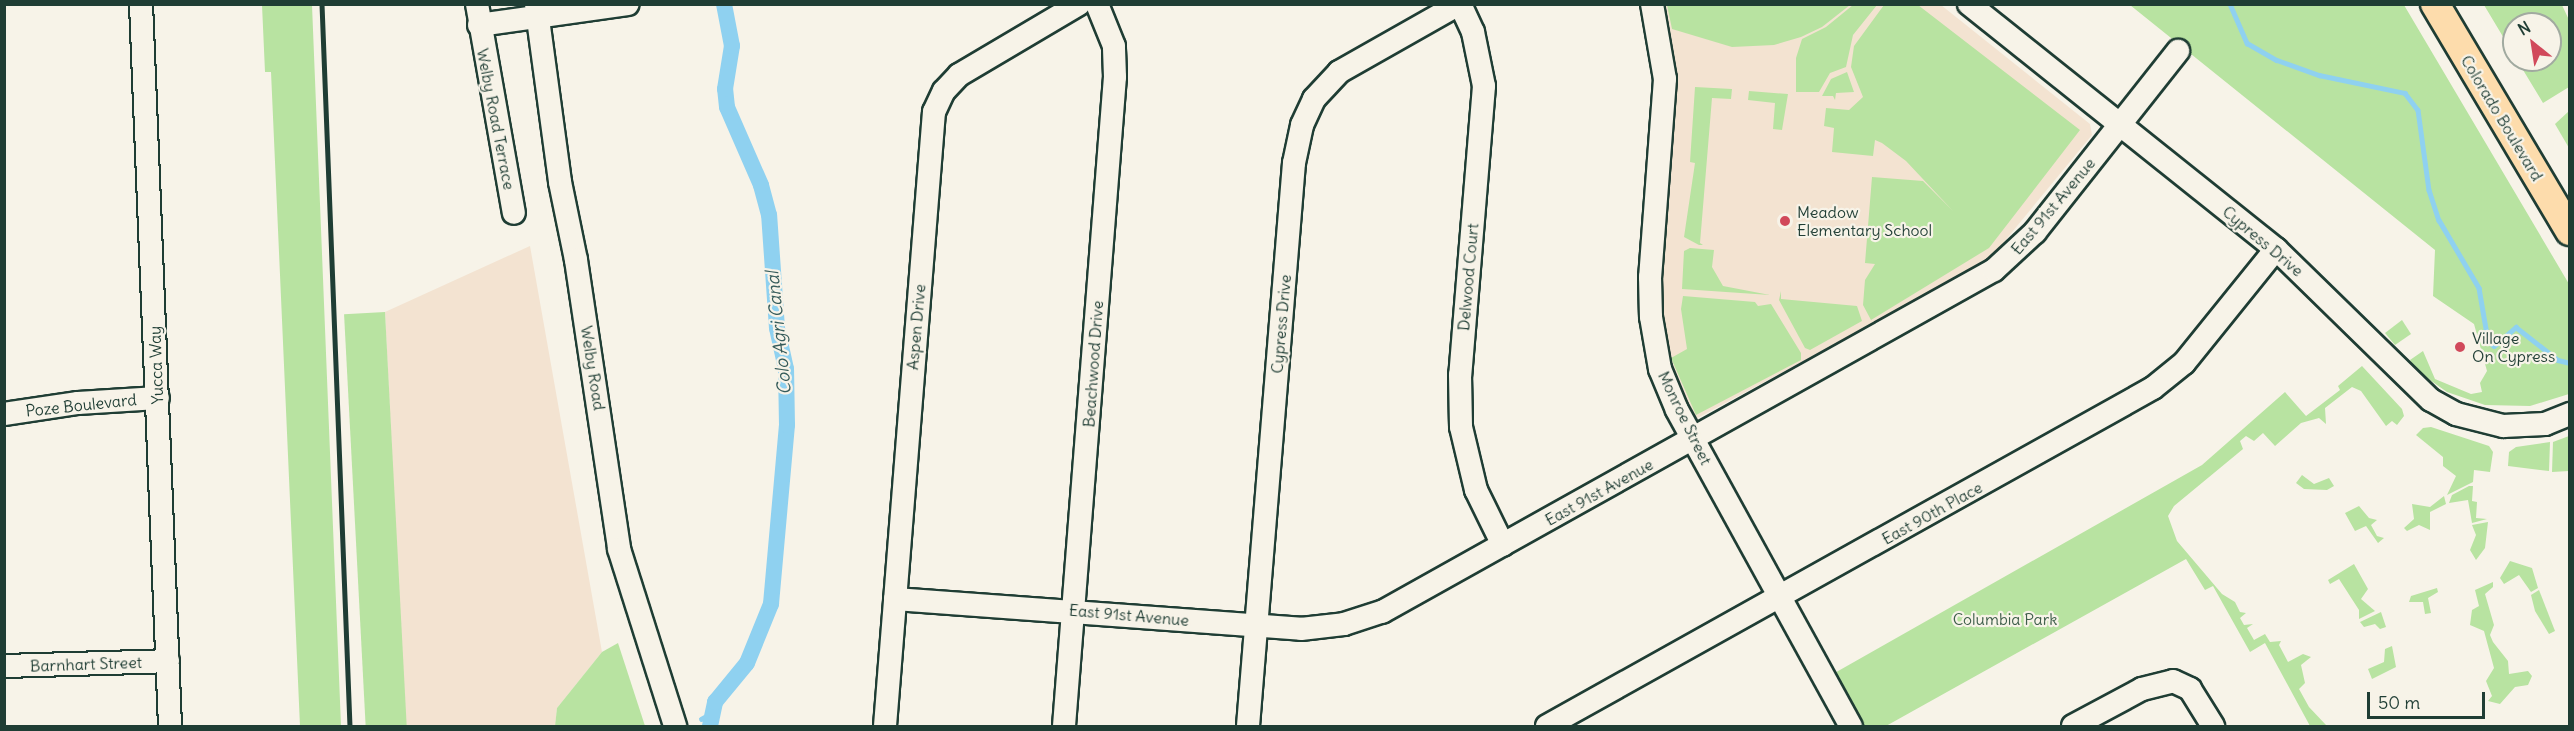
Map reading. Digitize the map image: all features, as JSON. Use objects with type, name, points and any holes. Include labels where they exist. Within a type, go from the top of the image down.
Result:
[{"type":"main road","name":"Colorado Boulevard","points":[[2435,4],[2570,231]]},
{"type":"street","name":"Yucca Way","points":[[141,4],[170,726]]},
{"type":"street","name":"Welby Road Terrace","points":[[514,213],[478,15],[628,4]]},
{"type":"street","name":"Aspen Drive","points":[[885,726],[934,112],[944,91],[959,75],[1079,4]]},
{"type":"street","name":"Beachwood Drive","points":[[1064,726],[1115,77],[1114,46],[1098,4]]},
{"type":"street","name":"Delwood Court","points":[[1460,4],[1473,32],[1484,86],[1460,375],[1461,427],[1476,490],[1503,545]]},
{"type":"street","name":"Cypress Drive","points":[[1248,726],[1294,163],[1302,125],[1314,99],[1339,72],[1460,4]]},
{"type":"street","name":"Monroe Street","points":[[1652,4],[1665,101],[1652,247],[1651,317],[1660,369],[1693,440],[1851,726]]},
{"type":"street","name":"Cypress Drive","points":[[1969,4],[2276,249],[2340,308],[2414,387],[2437,404],[2480,422],[2503,426],[2545,424],[2570,414]]},
{"type":"street","name":"Welby Road","points":[[537,10],[619,549],[675,726]]},
{"type":"street","name":"East 91st Avenue","points":[[895,599],[1074,610],[1257,627],[1325,628],[1363,620],[1693,440],[1994,270],[2030,238],[2178,51]]},
{"type":"street","name":"East 90th Place","points":[[1548,726],[2153,388],[2184,363],[2276,249]]},
{"type":"street","name":"Poze Boulevard","points":[[4,414],[78,403],[158,398]]},
{"type":"street","name":"Barnhart Street","points":[[4,666],[168,661]]},
{"type":"street","points":[[2073,726],[2142,689],[2173,681],[2190,689],[2213,726]]},
{"type":"shaded area","points":[[1660,5],[1941,5],[2090,124],[2092,135],[1994,254],[1918,299],[1694,420],[1670,370],[1658,302]]},
{"type":"shaded area","points":[[530,246],[602,652],[557,708],[555,726],[405,726],[385,312]]},
{"type":"green space","points":[[1667,4],[1850,5],[1822,27],[1801,37],[1774,45],[1732,47],[1672,29]]},
{"type":"green space","points":[[262,5],[312,5],[341,726],[300,726],[271,72],[265,72]]},
{"type":"green space","points":[[1853,5],[1877,5],[1853,35],[1846,67],[1830,73],[1819,92],[1796,92],[1796,58],[1802,39],[1826,27]]},
{"type":"green space","points":[[1884,5],[1918,5],[2080,130],[1989,248],[1871,320],[1863,305],[1865,280],[1875,264],[1865,263],[1872,177],[1923,181],[1953,211],[1906,161],[1882,143],[1875,140],[1873,156],[1832,152],[1834,128],[1824,126],[1826,108],[1849,110],[1863,97],[1851,67],[1854,46]]},
{"type":"green space","points":[[2130,5],[2404,5],[2569,284],[2569,394],[2530,406],[2485,405],[2447,392],[2417,371],[2410,360],[2423,351],[2435,379],[2471,394],[2482,392],[2480,383],[2487,371],[2474,324],[2433,296],[2435,250]]},
{"type":"green space","points":[[2484,5],[2562,5],[2569,20],[2569,87],[2543,103],[2524,72],[2562,72],[2562,12],[2502,12],[2502,35]]},
{"type":"green space","points":[[1847,72],[1854,92],[1836,93],[1835,100],[1833,96],[1822,96],[1831,79]]},
{"type":"green space","points":[[1695,87],[1732,89],[1731,99],[1712,98],[1700,243],[1703,245],[1684,237],[1695,163],[1690,162]]},
{"type":"green space","points":[[1749,91],[1788,94],[1782,130],[1773,129],[1775,103],[1748,100]]},
{"type":"green space","points":[[2569,111],[2569,148],[2555,124]]},
{"type":"green space","points":[[1690,248],[1714,250],[1712,267],[1723,286],[1770,295],[1682,289],[1684,251]]},
{"type":"green space","points":[[1781,291],[1781,299],[1857,306],[1862,321],[1810,350],[1805,348],[1779,300]]},
{"type":"green space","points":[[1683,296],[1755,302],[1758,306],[1771,304],[1801,353],[1801,360],[1696,415],[1671,358],[1687,349],[1681,309]]},
{"type":"green space","points":[[385,312],[407,725],[366,726],[344,314]]},
{"type":"green space","points":[[2402,320],[2411,334],[2395,345],[2385,333]]},
{"type":"green space","name":"Columbia Park","points":[[2362,366],[2402,409],[2404,416],[2397,425],[2392,421],[2386,426],[2361,391],[2352,387],[2325,408],[2326,424],[2319,418],[2301,423],[2275,446],[2263,433],[2254,441],[2246,436],[2240,441],[2243,449],[2174,506],[2168,516],[2177,541],[2222,594],[2235,602],[2240,612],[2246,613],[2240,618],[2244,625],[2253,624],[2247,628],[2254,640],[2265,634],[2270,642],[2281,641],[2279,645],[2288,662],[2303,654],[2311,657],[2301,665],[2305,683],[2299,689],[2309,707],[2326,725],[2310,726],[2265,643],[2250,652],[2213,586],[2205,590],[2186,559],[1886,726],[1851,726],[1824,679],[2202,465],[2285,392],[2306,416],[2340,390],[2338,386]]},
{"type":"green space","points":[[2431,427],[2489,446],[2493,452],[2490,472],[2474,470],[2473,482],[2447,495],[2456,476],[2443,466],[2443,457],[2416,435],[2423,428]]},
{"type":"green space","points":[[2569,436],[2569,471],[2552,472],[2553,442]]},
{"type":"green space","points":[[2550,442],[2549,471],[2508,466],[2509,452],[2516,447]]},
{"type":"green space","points":[[2302,475],[2314,484],[2329,478],[2334,486],[2327,490],[2304,489],[2296,483]]},
{"type":"green space","points":[[2473,486],[2472,501],[2477,502],[2476,518],[2487,519],[2472,523],[2468,500],[2449,503],[2452,495]]},
{"type":"green space","points":[[2444,496],[2446,504],[2430,512],[2430,530],[2419,525],[2407,531],[2404,528],[2414,519],[2412,504],[2430,507]]},
{"type":"green space","points":[[2359,506],[2369,518],[2377,520],[2371,525],[2377,536],[2384,538],[2378,543],[2366,526],[2355,531],[2345,513]]},
{"type":"green space","points":[[2488,522],[2485,548],[2476,560],[2470,550],[2476,535],[2472,525]]},
{"type":"green space","points":[[2510,561],[2532,568],[2538,588],[2531,592],[2519,575],[2504,584],[2500,578]]},
{"type":"green space","points":[[2354,564],[2368,589],[2361,599],[2375,611],[2359,619],[2359,610],[2339,579],[2330,584],[2328,580]]},
{"type":"green space","points":[[2493,582],[2493,587],[2485,594],[2494,625],[2490,635],[2508,661],[2509,674],[2528,671],[2532,676],[2528,685],[2515,687],[2500,704],[2488,701],[2492,696],[2486,681],[2494,668],[2484,631],[2470,625],[2472,610],[2479,606],[2475,590]]},
{"type":"green space","points":[[2437,588],[2438,592],[2428,598],[2431,613],[2425,614],[2423,602],[2409,602],[2411,596]]},
{"type":"green space","points":[[2539,590],[2555,631],[2549,634],[2535,611],[2531,595]]},
{"type":"green space","points":[[2381,612],[2386,627],[2380,629],[2375,624],[2364,627],[2360,622]]},
{"type":"green space","points":[[618,643],[645,726],[555,726],[557,708],[602,652]]},
{"type":"green space","points":[[2392,646],[2396,667],[2372,679],[2368,669],[2384,662],[2385,649]]},
{"type":"waterway","name":"Colo Agri Canal","points":[[710,726],[715,702],[747,663],[771,604],[787,425],[786,369],[777,328],[769,215],[761,185],[727,107],[725,89],[732,46],[724,4]]},
{"type":"waterway","points":[[2230,4],[2247,43],[2277,60],[2319,75],[2405,93],[2418,110],[2429,190],[2439,220],[2479,288],[2488,340],[2494,346],[2516,327],[2558,360],[2570,363]]},
{"type":"waterway","points":[[701,719],[712,713]]},
{"type":"railway","points":[[322,4],[350,726]]},
{"type":"place","name":"Meadow Elementary School","points":[[1785,221]]},
{"type":"place","name":"Village On Cypress","points":[[2460,347]]}]
